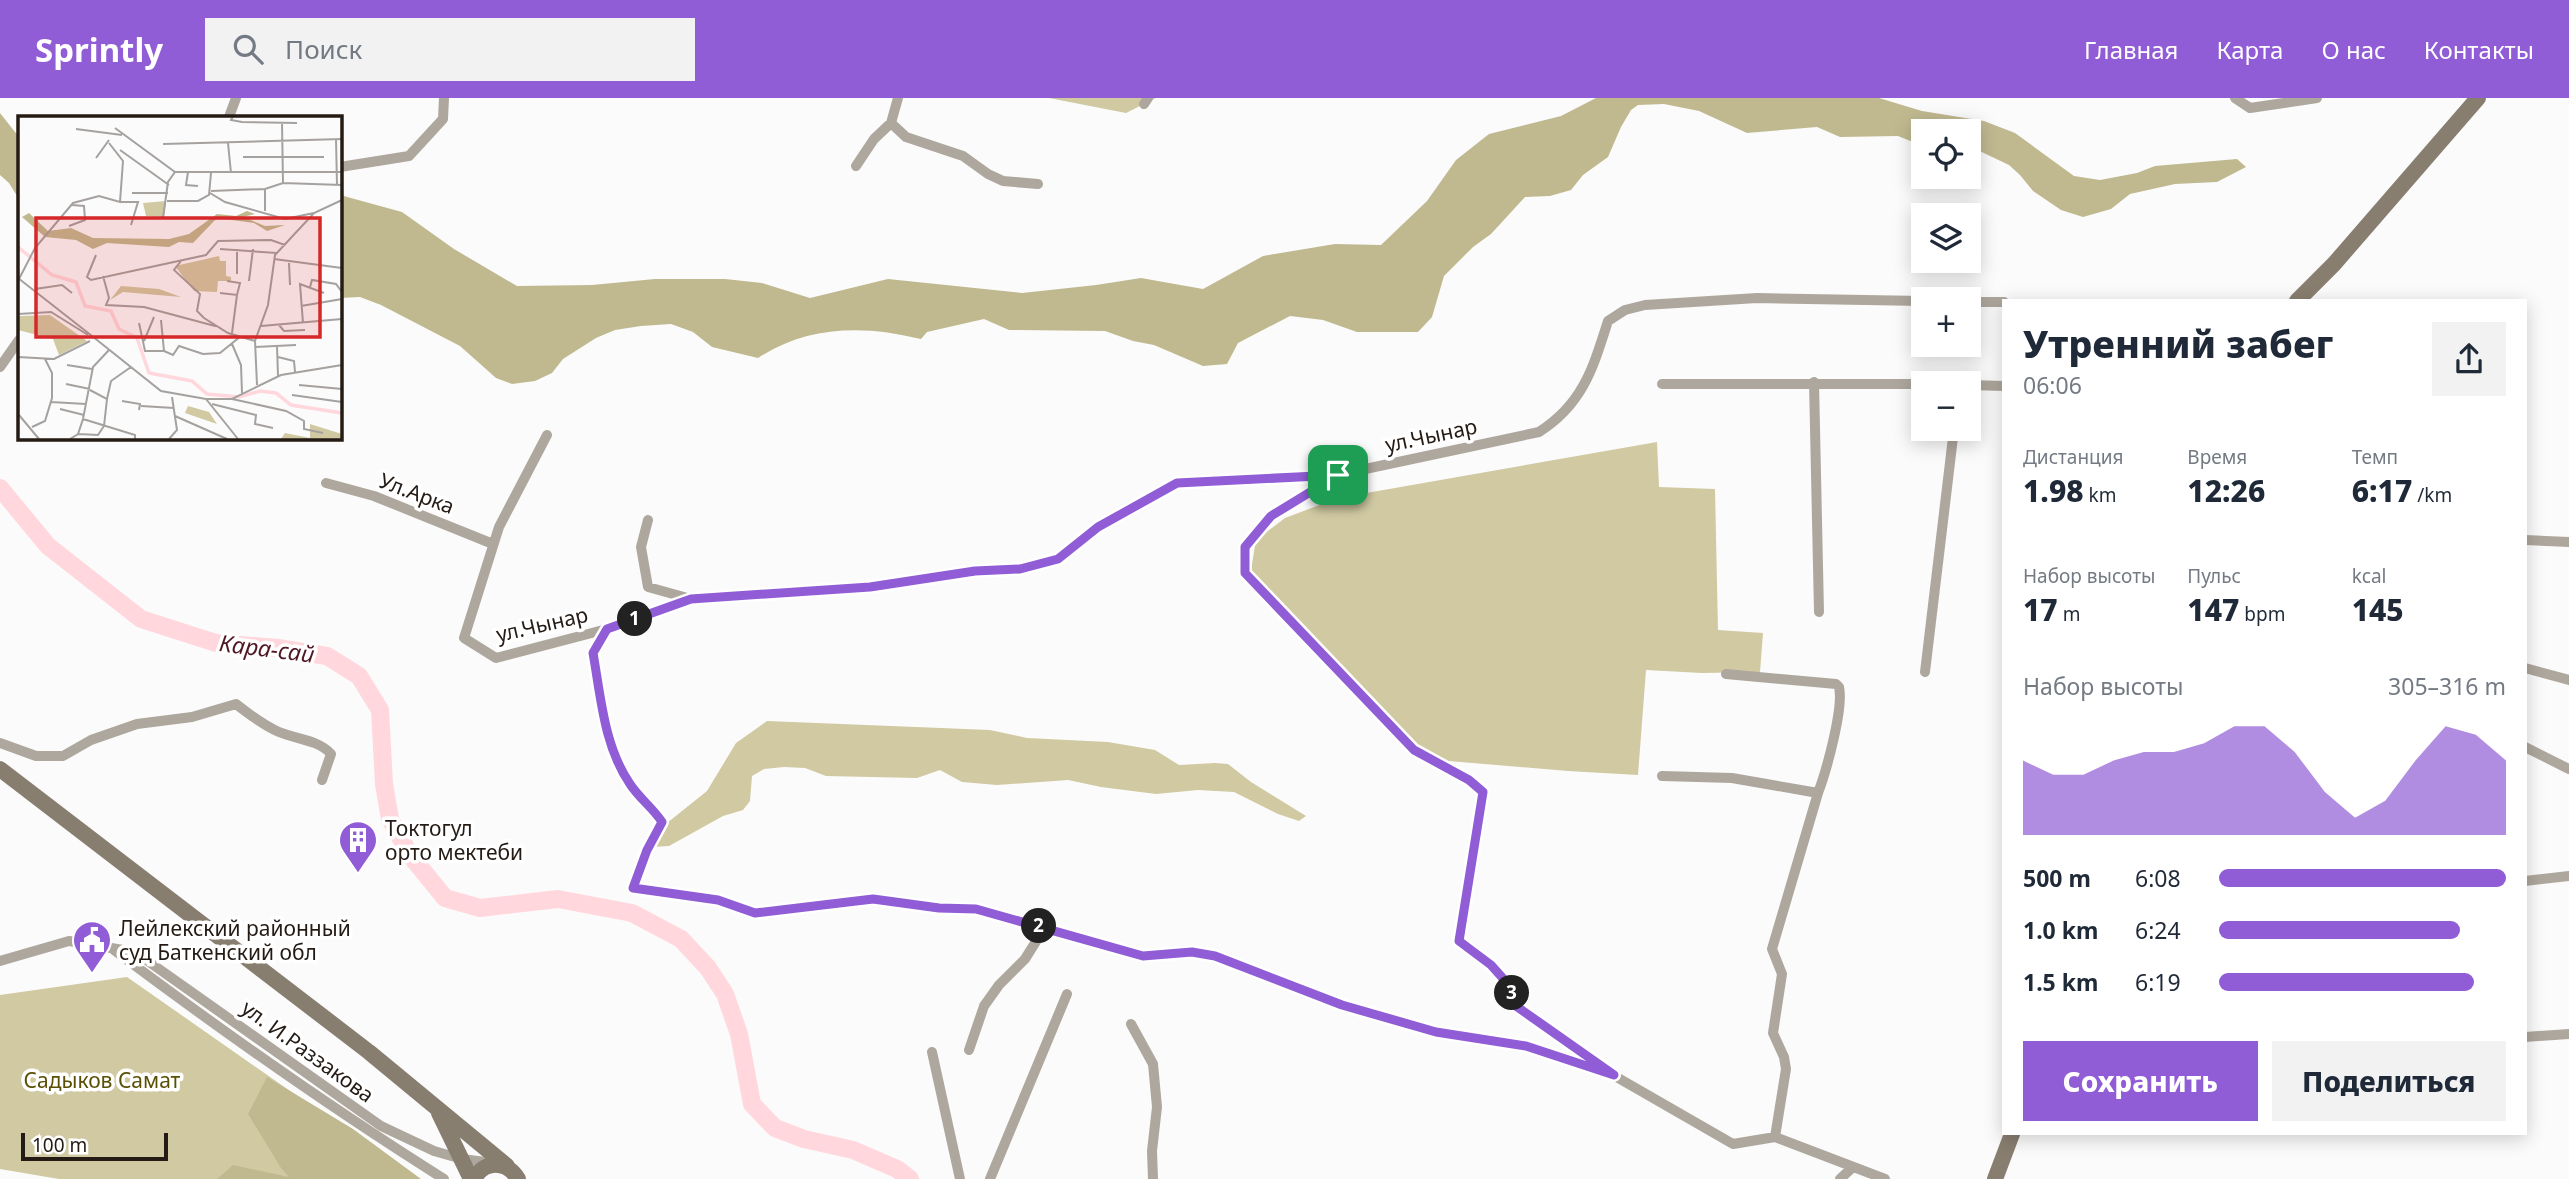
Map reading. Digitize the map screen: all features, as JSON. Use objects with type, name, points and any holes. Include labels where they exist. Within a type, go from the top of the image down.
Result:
[{"type":"main road","points":[[2299,299],[2334,264],[2478,98]]},
{"type":"main road","points":[[0,769],[369,1052],[511,1172]]},
{"type":"main road","points":[[434,1105],[473,1179],[481,1170],[511,1172]]},
{"type":"main road","points":[[1995,1179],[2012,1135]]},
{"type":"street","points":[[229,116],[236,98]]},
{"type":"street","points":[[341,167],[409,156],[443,119],[444,98]]},
{"type":"street","points":[[856,166],[874,139],[891,123],[898,98]]},
{"type":"street","points":[[2235,98],[2250,108],[2317,98]]},
{"type":"street","points":[[891,123],[906,137],[963,156],[1003,181],[1038,184]]},
{"type":"street","name":"ул.Чынар","points":[[547,435],[499,527],[464,638],[496,658],[607,629],[691,599],[870,587],[964,573],[1020,569],[1058,559],[1098,527],[1177,483],[1338,475],[1539,432],[1560,418],[1582,391],[1597,357],[1608,321],[1625,310],[1645,305],[1758,298],[1911,301]]},
{"type":"street","points":[[1981,302],[2002,302]]},
{"type":"street","points":[[0,367],[18,341]]},
{"type":"street","points":[[1814,382],[1819,612]]},
{"type":"street","points":[[1662,383],[1911,383]]},
{"type":"street","points":[[1981,385],[2002,386]]},
{"type":"street","points":[[1925,672],[1953,441]]},
{"type":"street","points":[[1338,475],[1271,516],[1245,547],[1245,573],[1414,750],[1469,780],[1483,792],[1459,941],[1491,965],[1508,984],[1516,1006],[1614,1075],[1733,1144],[1775,1137],[1885,1179]]},
{"type":"street","name":"Ул.Арка","points":[[326,483],[374,496],[493,544]]},
{"type":"street","points":[[648,520],[641,547],[648,587],[691,599]]},
{"type":"street","points":[[2527,540],[2569,542]]},
{"type":"street","points":[[607,629],[593,653],[610,748],[631,786],[651,806],[662,822],[647,850],[633,888],[718,900],[755,913],[873,899],[939,908],[976,909],[1143,956],[1192,952],[1215,956],[1342,1005],[1436,1032],[1526,1046],[1614,1075]]},
{"type":"street","points":[[2527,669],[2569,680]]},
{"type":"street","points":[[1726,674],[1836,684],[1840,696],[1818,793],[1772,949],[1782,974],[1773,1033],[1784,1057],[1786,1069],[1775,1137]]},
{"type":"street","points":[[0,743],[36,756],[63,756],[91,740],[137,724],[192,717],[236,704],[256,720],[281,733],[325,747],[331,754],[322,780]]},
{"type":"street","points":[[2527,748],[2569,769]]},
{"type":"street","points":[[1662,776],[1741,779],[1818,793]]},
{"type":"street","points":[[2527,881],[2569,876]]},
{"type":"street","points":[[969,1050],[984,1006],[999,985],[1025,959],[1045,927]]},
{"type":"street","name":"ул. И.Раззакова","points":[[0,961],[69,941],[135,952],[381,1126],[434,1151],[511,1172]]},
{"type":"street","name":"ул. И.Раззакова","points":[[109,947],[298,1083],[444,1179]]},
{"type":"street","points":[[989,1179],[1067,994]]},
{"type":"street","points":[[1131,1024],[1153,1064],[1157,1107],[1152,1151],[1153,1179]]},
{"type":"street","points":[[2527,1037],[2569,1034]]},
{"type":"street","points":[[932,1052],[960,1179]]},
{"type":"street","points":[[1840,1179],[1853,1167]]},
{"type":"green space","points":[[1049,98],[1156,98],[1126,113]]},
{"type":"green space","points":[[1657,442],[1659,487],[1715,489],[1718,630],[1763,633],[1760,672],[1646,670],[1638,775],[1425,759],[1331,663],[1251,570],[1256,540],[1285,518],[1338,498]]},
{"type":"green space","points":[[767,721],[990,730],[1027,738],[1108,742],[1155,750],[1179,765],[1228,764],[1251,782],[1306,816],[1299,821],[1278,814],[1234,792],[1198,790],[1156,794],[1068,780],[997,785],[962,782],[940,770],[917,778],[826,776],[805,768],[784,767],[764,769],[752,776],[750,801],[743,810],[723,816],[669,846],[652,847],[657,831],[707,791],[736,743]]},
{"type":"green space","name":"Садыков Самат","points":[[127,977],[416,1179],[59,1179],[0,1169],[0,995]]},
{"type":"shaded area","points":[[1596,98],[1879,98],[1922,111],[1972,119],[1911,119],[1911,141],[1898,136],[1840,137],[1817,127],[1747,133],[1699,111],[1664,104],[1638,105],[1631,110],[1621,127],[1608,157],[1583,175],[1571,190],[1550,196],[1525,197],[1491,234],[1473,247],[1444,276],[1432,317],[1418,332],[1357,332],[1323,320],[1290,316],[1238,343],[1227,364],[1203,366],[1154,345],[1105,331],[1009,330],[984,319],[927,332],[921,339],[879,331],[817,334],[777,347],[758,358],[712,347],[693,332],[671,324],[615,330],[596,338],[563,359],[552,373],[535,381],[512,384],[496,378],[460,346],[381,305],[360,297],[341,298],[341,195],[402,212],[454,249],[517,286],[592,285],[655,279],[725,279],[762,283],[810,298],[888,279],[1022,293],[1141,278],[1203,289],[1263,256],[1335,244],[1381,245],[1427,201],[1456,160],[1489,134],[1561,116]]},
{"type":"shaded area","points":[[0,113],[18,136],[18,197],[0,175]]},
{"type":"shaded area","points":[[1981,121],[2015,133],[2074,176],[2100,180],[2137,173],[2155,166],[2237,159],[2246,167],[2217,182],[2175,184],[2130,194],[2111,209],[2083,217],[2061,210],[2033,191],[2009,165],[1981,152]]},
{"type":"shaded area","points":[[267,1077],[353,1129],[421,1179],[217,1179],[233,1165],[289,1177],[248,1114]]},
{"type":"waterway","name":"Кара-сай","points":[[0,488],[48,546],[141,619],[216,643],[278,648],[327,656],[359,676],[380,710],[384,784],[390,819],[410,855],[445,898],[480,908],[558,899],[632,913],[681,939],[708,968],[725,994],[739,1034],[752,1104],[775,1128],[804,1139],[853,1150],[897,1169],[910,1179]]},
{"type":"place","name":"Токтогул орто мектеби","points":[[358,874]]},
{"type":"place","name":"Лейлекский районный суд Баткенский обл","points":[[92,974]]},
{"type":"route","points":[[1338,475],[1271,516],[1245,547],[1245,573],[1414,750],[1469,780],[1483,792],[1459,941],[1491,965],[1508,984],[1516,1006],[1614,1075],[1526,1046],[1436,1032],[1342,1005],[1215,956],[1192,952],[1143,956],[976,909],[939,908],[873,899],[755,913],[718,900],[633,888],[647,850],[662,822],[651,806],[631,786],[610,748],[593,653],[607,629],[691,599],[870,587],[975,571],[1020,569],[1058,559],[1098,527],[1177,483],[1338,475]]}]
